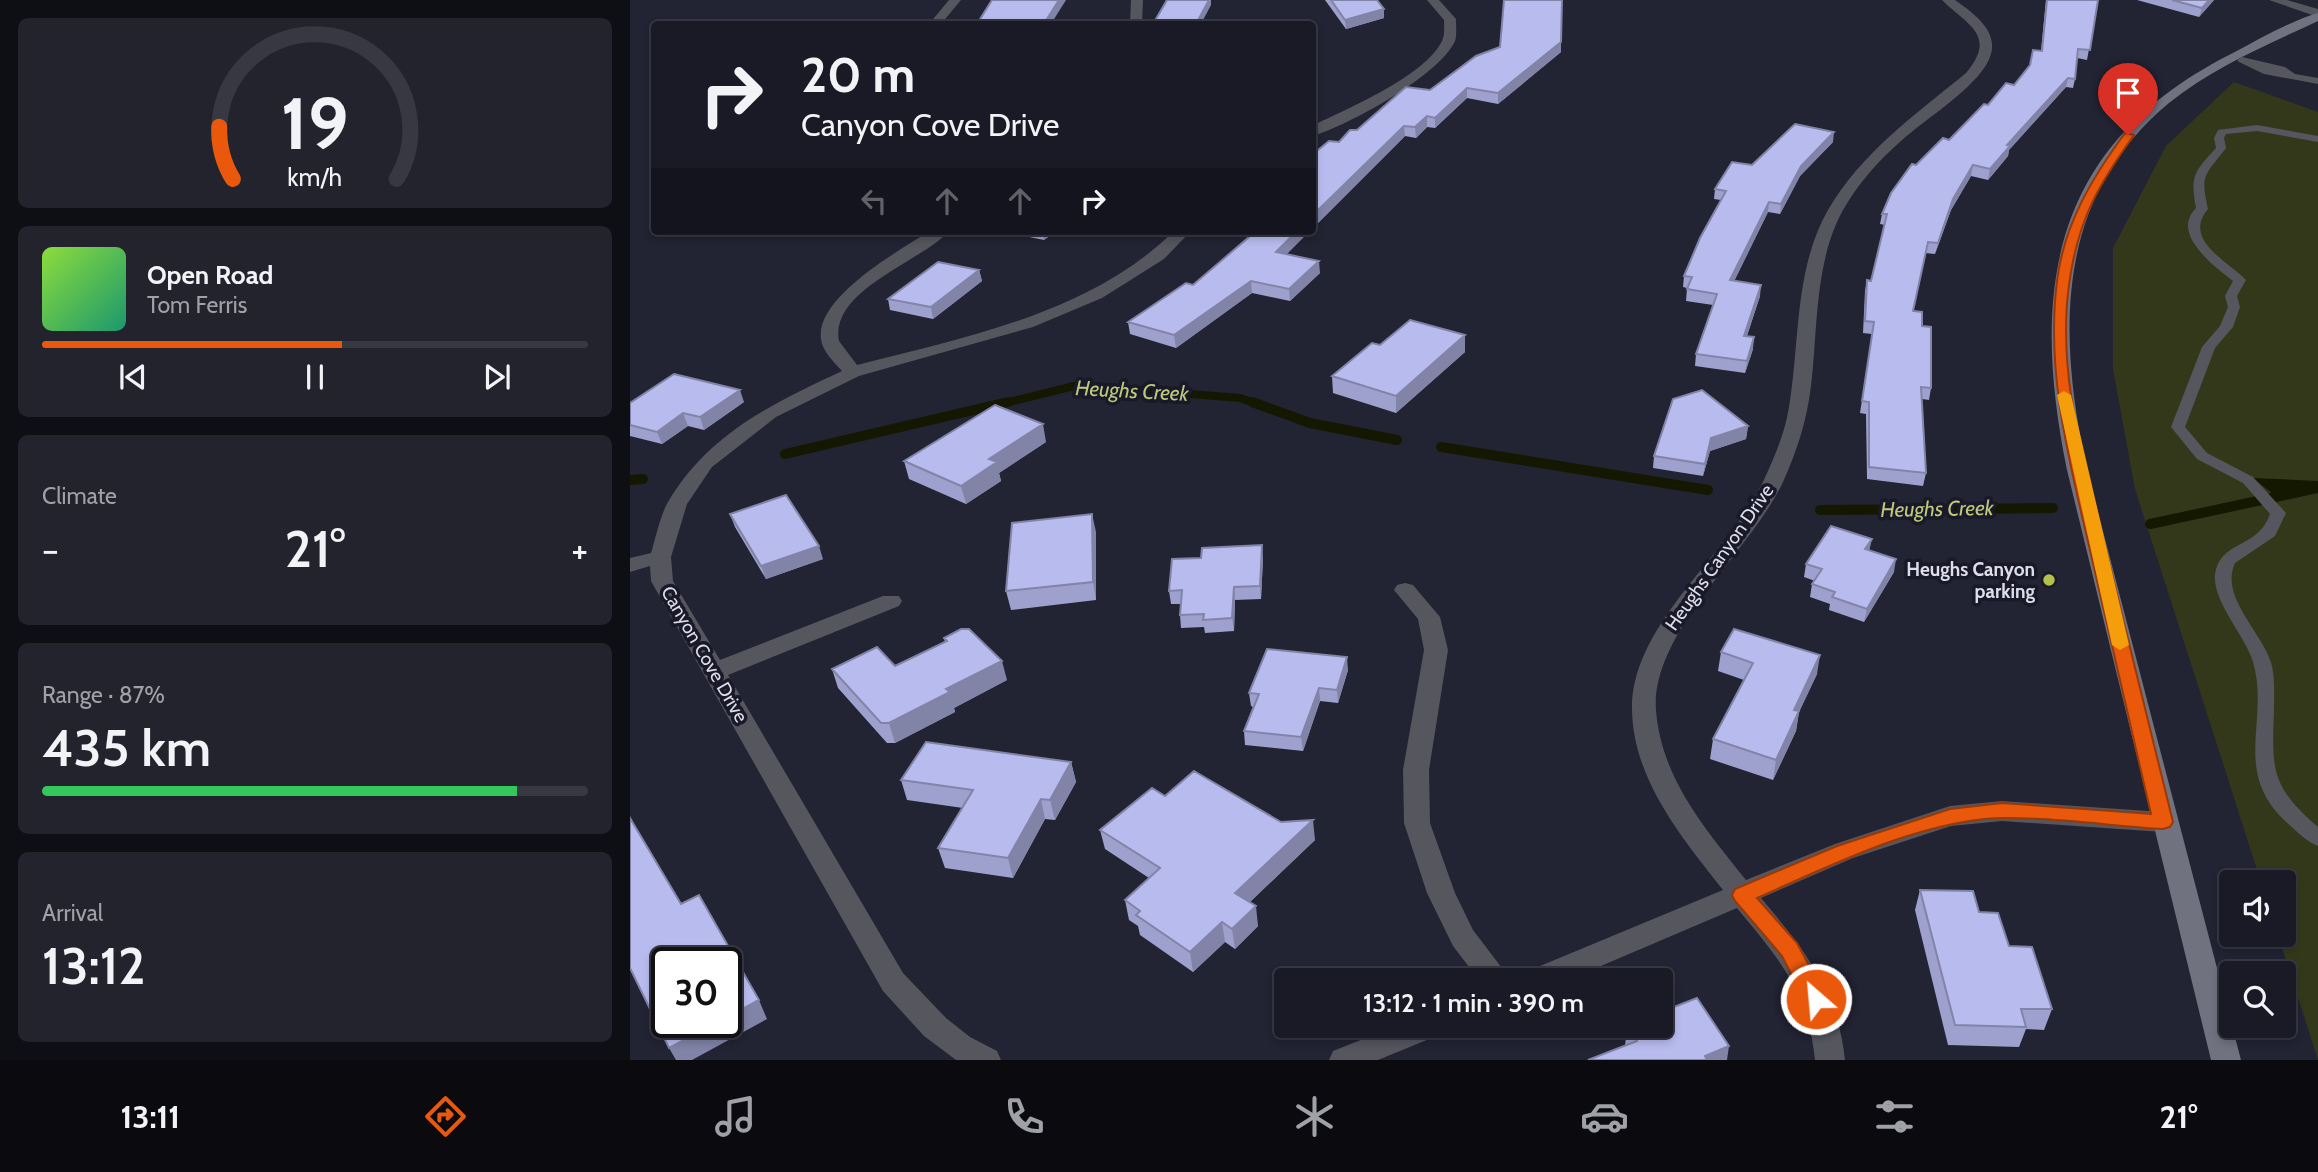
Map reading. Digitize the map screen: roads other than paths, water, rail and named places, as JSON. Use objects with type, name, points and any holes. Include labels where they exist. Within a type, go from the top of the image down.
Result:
[{"type":"street","points":[[938,21],[955,0]]},
{"type":"street","points":[[1136,21],[1137,0]]},
{"type":"street","points":[[1316,130],[1415,78],[1443,52],[1450,33],[1449,18],[1433,0]]},
{"type":"street","name":"Heughs Canyon Drive","points":[[1830,1060],[1823,1015],[1790,949],[1743,895],[1663,783],[1647,731],[1643,689],[1654,656],[1670,625],[1720,562],[1759,506],[1778,471],[1798,412],[1812,289],[1819,251],[1833,214],[1854,181],[1884,151],[1971,76],[1987,54],[1987,42],[1979,25],[1948,0]]},
{"type":"street","points":[[2275,0],[2318,15]]},
{"type":"street","points":[[2226,1060],[2163,822],[2065,405],[2059,340],[2060,309],[2071,241],[2081,211],[2117,149],[2140,121],[2185,83],[2318,15]]},
{"type":"street","points":[[853,372],[836,352],[829,335],[833,318],[845,298],[935,235]]},
{"type":"street","name":"Canyon Cove Drive","points":[[971,1058],[930,1023],[893,982],[678,611],[662,581],[660,557],[677,504],[705,463],[769,413],[853,372],[1027,323],[1096,295],[1158,256],[1179,235]]},
{"type":"street","points":[[630,565],[660,557]]},
{"type":"street","points":[[1405,590],[1429,617],[1436,650],[1416,770],[1417,823],[1441,893],[1458,927],[1487,968]]},
{"type":"street","points":[[715,671],[891,601]]},
{"type":"street","points":[[1567,968],[1844,851],[1950,816],[2002,811],[2163,822]]},
{"type":"street","points":[[1344,1060],[1398,1038]]},
{"type":"lane","points":[[2237,58],[2259,62],[2318,81]]},
{"type":"lane","points":[[2318,139],[2267,130],[2240,129],[2222,132],[2219,138],[2221,148],[2200,171],[2197,184],[2202,209],[2195,216],[2193,227],[2207,255],[2240,280],[2231,296],[2234,307],[2226,327],[2209,346],[2202,372],[2178,427],[2202,456],[2263,494],[2278,513],[2269,533],[2231,555],[2222,579],[2228,600],[2248,629],[2263,664],[2267,699],[2262,752],[2272,792],[2318,838]]},
{"type":"waterway","name":"Heughs Creek","points":[[1001,404],[1078,385],[1240,398],[1257,404]]},
{"type":"waterway","name":"Heughs Creek","points":[[785,454],[1008,402]]},
{"type":"waterway","name":"Heughs Creek","points":[[1252,402],[1310,423],[1397,440]]},
{"type":"waterway","name":"Heughs Creek","points":[[1441,447],[1708,490]]},
{"type":"waterway","name":"Heughs Creek","points":[[630,480],[643,479]]},
{"type":"waterway","name":"Heughs Creek","points":[[2150,524],[2318,488]]},
{"type":"waterway","name":"Heughs Creek","points":[[1820,510],[2053,508]]},
{"type":"place","name":"Heughs Canyon parking","points":[[2049,580]]}]
